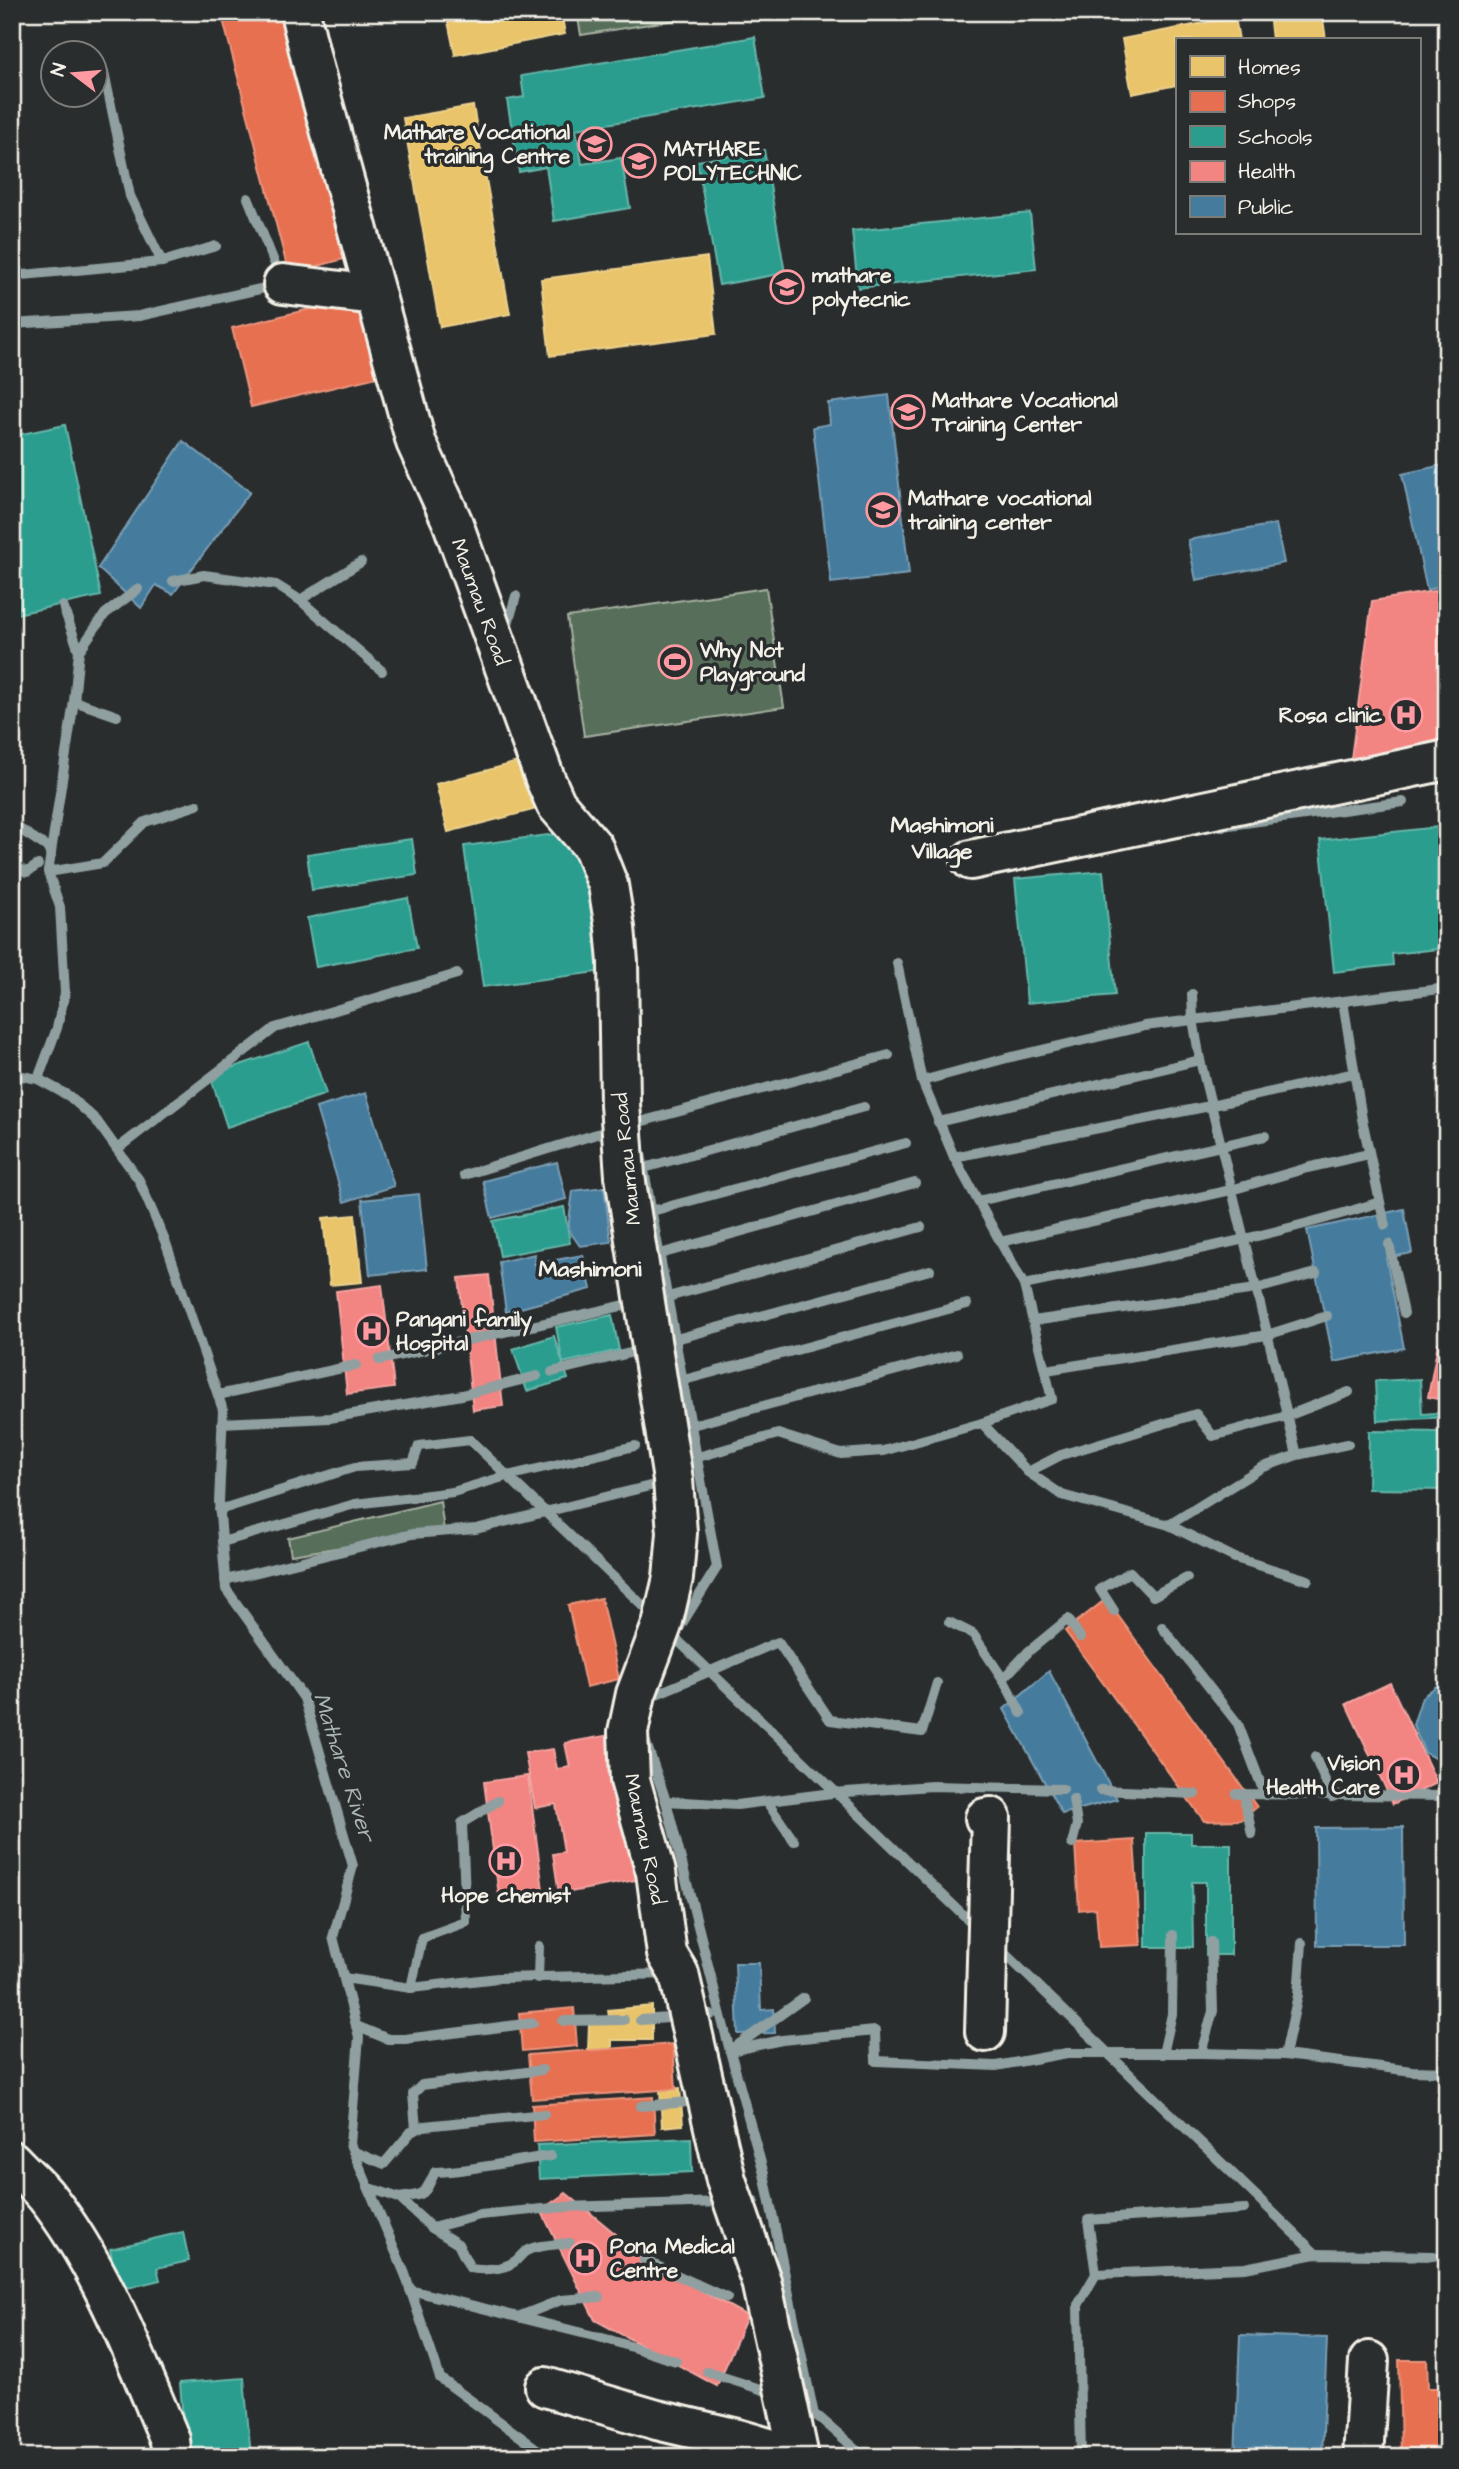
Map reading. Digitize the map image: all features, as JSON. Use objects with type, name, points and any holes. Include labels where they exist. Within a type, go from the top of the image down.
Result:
[{"type":"street","name":"Maumau Road","points":[[300,12],[416,442],[452,521],[545,779],[556,804],[593,847],[608,885],[618,962],[620,1104],[625,1176],[669,1454],[677,1533],[673,1578],[662,1625],[636,1694],[628,1732],[630,1780],[656,1872],[667,1954],[679,1974],[726,2180],[761,2281],[799,2457]]},
{"type":"street","points":[[283,284],[375,295]]},
{"type":"street","points":[[971,860],[1447,760]]},
{"type":"street","points":[[985,1818],[991,1817],[985,2032]]},
{"type":"street","points":[[12,2161],[46,2196],[92,2265],[170,2440],[172,2457]]},
{"type":"street","points":[[1363,2457],[1369,2361]]},
{"type":"street","points":[[545,2387],[799,2457]]},
{"type":"green space","points":[[577,12],[724,12],[581,35]]},
{"type":"green space","name":"Why Not Playground","points":[[766,588],[784,707],[584,736],[567,617]]},
{"type":"green space","points":[[440,1501],[444,1531],[291,1555],[288,1538]]},
{"type":"building: Homes","points":[[446,12],[561,12],[565,34],[455,55]]},
{"type":"building: Homes","points":[[1269,12],[1322,12],[1326,38],[1272,38]]},
{"type":"building: Homes","points":[[1235,17],[1239,38],[1176,38],[1176,85],[1132,94],[1122,39]]},
{"type":"building: Homes","points":[[473,106],[510,314],[440,327],[403,118]]},
{"type":"building: Homes","points":[[707,257],[716,334],[550,356],[541,279]]},
{"type":"building: Homes","points":[[544,755],[556,804],[448,832],[436,784]]},
{"type":"building: Homes","points":[[355,1215],[362,1282],[330,1285],[323,1218]]},
{"type":"building: Homes","points":[[652,2006],[652,2040],[612,2040],[612,2049],[588,2051],[589,2024],[610,2024],[608,2010]]},
{"type":"building: Homes","points":[[680,2088],[683,2125],[662,2127],[660,2090]]},
{"type":"building: Shops","points":[[221,12],[282,12],[347,258],[289,274]]},
{"type":"building: Shops","points":[[359,297],[377,377],[251,407],[232,328]]},
{"type":"building: Shops","points":[[601,1598],[619,1679],[586,1687],[568,1605]]},
{"type":"building: Shops","points":[[1106,1599],[1257,1807],[1241,1820],[1204,1821],[1065,1631]]},
{"type":"building: Shops","points":[[1134,1840],[1141,1945],[1099,1947],[1096,1908],[1079,1910],[1075,1844]]},
{"type":"building: Shops","points":[[574,2008],[577,2046],[522,2051],[519,2013]]},
{"type":"building: Shops","points":[[673,2044],[676,2089],[532,2099],[528,2055]]},
{"type":"building: Shops","points":[[653,2097],[655,2134],[534,2142],[532,2105]]},
{"type":"building: Shops","points":[[1399,2360],[1427,2360],[1428,2388],[1447,2388],[1447,2457],[1401,2457]]},
{"type":"building: Schools","points":[[755,37],[765,98],[576,129],[582,164],[621,158],[630,208],[554,221],[546,167],[519,172],[507,100],[524,97],[521,76]]},
{"type":"building: Schools","points":[[764,150],[785,273],[719,285],[697,161]]},
{"type":"building: Schools","points":[[1030,213],[1036,269],[858,288],[852,231]]},
{"type":"building: Schools","points":[[65,425],[101,596],[12,615],[12,436]]},
{"type":"building: Schools","points":[[1438,827],[1447,912],[1447,948],[1392,954],[1393,965],[1334,972],[1320,840]]},
{"type":"building: Schools","points":[[586,830],[605,971],[483,987],[464,846]]},
{"type":"building: Schools","points":[[412,839],[417,875],[312,890],[307,854]]},
{"type":"building: Schools","points":[[1103,871],[1115,995],[1027,1003],[1015,879]]},
{"type":"building: Schools","points":[[408,898],[417,948],[316,967],[307,918]]},
{"type":"building: Schools","points":[[309,1042],[326,1094],[227,1127],[210,1075]]},
{"type":"building: Schools","points":[[564,1207],[570,1243],[500,1256],[493,1221]]},
{"type":"building: Schools","points":[[612,1315],[619,1350],[563,1363],[556,1327]]},
{"type":"building: Schools","points":[[554,1336],[568,1379],[527,1391],[513,1349]]},
{"type":"building: Schools","points":[[1420,1379],[1422,1414],[1447,1412],[1447,1417],[1377,1421],[1375,1381]]},
{"type":"building: Schools","points":[[1369,1431],[1447,1432],[1447,1490],[1368,1489]]},
{"type":"building: Schools","points":[[1146,1833],[1191,1833],[1191,1844],[1231,1844],[1231,1955],[1206,1955],[1206,1882],[1192,1882],[1193,1947],[1146,1947]]},
{"type":"building: Schools","points":[[691,2138],[692,2172],[539,2179],[537,2145]]},
{"type":"building: Schools","points":[[183,2232],[189,2261],[157,2268],[160,2280],[119,2290],[110,2249]]},
{"type":"building: Schools","points":[[244,2378],[251,2457],[186,2457],[180,2383]]},
{"type":"building: Health","points":[[1447,589],[1447,737],[1350,766],[1372,601]]},
{"type":"building: Health","points":[[489,1275],[503,1406],[473,1410],[459,1278]]},
{"type":"building: Health","points":[[382,1285],[394,1388],[347,1394],[336,1291]]},
{"type":"building: Health","points":[[1438,1343],[1447,1345],[1447,1401],[1428,1397]]},
{"type":"building: Health","points":[[1390,1683],[1437,1783],[1393,1804],[1346,1704]]},
{"type":"building: Health","points":[[611,1735],[636,1880],[559,1894],[553,1854],[564,1852],[556,1804],[535,1808],[525,1753],[553,1749],[557,1769],[570,1767],[565,1743]]},
{"type":"building: Health","points":[[528,1776],[543,1890],[533,1892],[534,1898],[500,1903],[484,1782]]},
{"type":"building: Health","points":[[566,2193],[651,2263],[747,2316],[717,2386],[595,2320],[541,2210]]},
{"type":"building: Public","points":[[889,395],[909,574],[831,583],[813,427],[830,424],[828,403]]},
{"type":"building: Public","points":[[183,441],[250,492],[173,594],[156,585],[141,608],[98,568]]},
{"type":"building: Public","points":[[1447,464],[1447,585],[1427,590],[1402,474]]},
{"type":"building: Public","points":[[1276,524],[1284,563],[1196,580],[1188,540]]},
{"type":"building: Public","points":[[366,1093],[394,1186],[344,1202],[316,1108]]},
{"type":"building: Public","points":[[557,1162],[566,1199],[492,1218],[483,1181]]},
{"type":"building: Public","points":[[604,1187],[611,1242],[580,1246],[568,1229],[573,1191]]},
{"type":"building: Public","points":[[419,1194],[427,1269],[370,1275],[362,1200]]},
{"type":"building: Public","points":[[1404,1209],[1412,1253],[1386,1258],[1404,1348],[1334,1362],[1307,1230]]},
{"type":"building: Public","points":[[535,1254],[534,1264],[583,1255],[591,1289],[506,1312],[499,1262]]},
{"type":"building: Public","points":[[1445,1659],[1447,1777],[1442,1762],[1425,1753],[1413,1725],[1422,1697],[1443,1681]]},
{"type":"building: Public","points":[[1049,1671],[1117,1799],[1062,1814],[1004,1709]]},
{"type":"building: Public","points":[[1403,1827],[1404,1945],[1317,1945],[1316,1828]]},
{"type":"building: Public","points":[[735,1963],[759,1963],[761,2010],[774,2009],[775,2033],[738,2034]]},
{"type":"building: Public","points":[[1240,2335],[1327,2338],[1322,2457],[1235,2457]]},
{"type":"waterway","points":[[108,91],[130,196],[162,262]]},
{"type":"waterway","points":[[12,324],[139,316],[283,284],[248,198]]},
{"type":"waterway","points":[[12,276],[162,262],[216,246]]},
{"type":"waterway","points":[[173,581],[204,575],[276,585],[300,600],[361,562]]},
{"type":"waterway","points":[[38,1079],[57,1028],[65,993],[60,907],[48,872],[79,651],[105,614],[138,589]]},
{"type":"waterway","points":[[505,634],[516,596]]},
{"type":"waterway","points":[[300,600],[382,671]]},
{"type":"waterway","points":[[63,606],[79,651]]},
{"type":"waterway","points":[[74,701],[117,716]]},
{"type":"waterway","points":[[1222,826],[1403,802]]},
{"type":"waterway","points":[[48,872],[103,863],[145,822],[197,805]]},
{"type":"waterway","points":[[12,824],[47,847],[51,855]]},
{"type":"waterway","points":[[12,874],[17,868],[27,872],[38,865]]},
{"type":"waterway","points":[[897,963],[922,1081],[954,1157],[1024,1285],[1052,1399],[982,1423]]},
{"type":"waterway","points":[[117,1149],[275,1028],[457,974]]},
{"type":"waterway","points":[[922,1081],[1145,1026],[1447,988]]},
{"type":"waterway","points":[[1192,994],[1200,1060],[1297,1455]]},
{"type":"waterway","points":[[1343,1001],[1362,1119],[1385,1225]]},
{"type":"waterway","points":[[636,1123],[889,1055]]},
{"type":"waterway","points":[[938,1122],[1200,1060]]},
{"type":"waterway","points":[[954,1157],[1210,1106],[1354,1073]]},
{"type":"waterway","name":"Mathare River","points":[[12,1074],[38,1079],[69,1096],[96,1120],[139,1180],[167,1246],[223,1410],[219,1502],[226,1589],[304,1698],[353,1866],[333,1937],[359,2037],[350,2144],[405,2274],[440,2378],[548,2457]]},
{"type":"waterway","points":[[644,1168],[864,1107]]},
{"type":"waterway","points":[[464,1175],[613,1129]]},
{"type":"waterway","points":[[978,1201],[1265,1136]]},
{"type":"waterway","points":[[652,1211],[906,1143]]},
{"type":"waterway","points":[[641,1154],[717,1567],[676,1633]]},
{"type":"waterway","points":[[1000,1242],[1231,1190],[1307,1168],[1369,1154]]},
{"type":"waterway","points":[[660,1254],[915,1183]]},
{"type":"waterway","points":[[1024,1285],[1247,1238],[1380,1202]]},
{"type":"waterway","points":[[668,1297],[921,1227]]},
{"type":"waterway","points":[[1389,1244],[1404,1313]]},
{"type":"waterway","points":[[676,1339],[930,1270]]},
{"type":"waterway","points":[[1033,1321],[1256,1289],[1316,1273]]},
{"type":"waterway","points":[[379,1360],[639,1302]]},
{"type":"waterway","points":[[684,1380],[967,1304]]},
{"type":"waterway","points":[[1046,1370],[1267,1335],[1327,1316]]},
{"type":"waterway","points":[[552,1372],[638,1351]]},
{"type":"waterway","points":[[692,1425],[957,1354]]},
{"type":"waterway","points":[[218,1395],[356,1365]]},
{"type":"waterway","points":[[222,1423],[330,1418],[462,1395],[537,1376]]},
{"type":"waterway","points":[[1028,1472],[1061,1455],[1196,1414],[1213,1436],[1287,1416],[1349,1392]]},
{"type":"waterway","points":[[681,1476],[698,1457],[778,1434],[841,1454],[883,1451],[982,1423],[1028,1472],[1062,1495],[1169,1525],[1235,1558],[1308,1580]]},
{"type":"waterway","points":[[219,1510],[355,1467],[413,1463],[419,1446],[470,1440],[656,1618]]},
{"type":"waterway","points":[[1169,1525],[1261,1468],[1297,1455],[1348,1444]]},
{"type":"waterway","points":[[222,1542],[355,1504],[453,1492],[503,1477],[635,1446]]},
{"type":"waterway","points":[[225,1580],[412,1534],[476,1529],[666,1482]]},
{"type":"waterway","points":[[1114,1611],[1100,1589],[1130,1572],[1153,1596],[1187,1578]]},
{"type":"waterway","points":[[1003,1679],[1029,1651],[1068,1619],[1080,1637]]},
{"type":"waterway","points":[[949,1622],[973,1634],[1003,1679],[1021,1713]]},
{"type":"waterway","points":[[1162,1627],[1238,1724],[1265,1795]]},
{"type":"waterway","points":[[667,1630],[978,1929]]},
{"type":"waterway","points":[[645,1699],[778,1642],[830,1720],[922,1732],[937,1683]]},
{"type":"waterway","points":[[645,1740],[666,1801],[764,2174],[814,2415]]},
{"type":"waterway","points":[[1315,1757],[1332,1797],[1335,1796]]},
{"type":"waterway","points":[[666,1801],[737,1805],[832,1793],[932,1786],[1063,1789]]},
{"type":"waterway","points":[[1100,1790],[1195,1794]]},
{"type":"waterway","points":[[1236,1794],[1447,1796]]},
{"type":"waterway","points":[[1072,1844],[1077,1824],[1073,1799]]},
{"type":"waterway","points":[[411,1988],[422,1938],[466,1922],[462,1823],[498,1801]]},
{"type":"waterway","points":[[767,1802],[794,1841]]},
{"type":"waterway","points":[[1245,1802],[1252,1834]]},
{"type":"waterway","points":[[1163,2054],[1172,2014],[1173,1935]]},
{"type":"waterway","points":[[1201,2053],[1213,2011],[1211,1942]]},
{"type":"waterway","points":[[1285,2055],[1298,1995],[1302,1943]]},
{"type":"waterway","points":[[538,1978],[539,1946]]},
{"type":"waterway","points":[[998,1947],[1316,2254]]},
{"type":"waterway","points":[[344,1978],[411,1988],[498,1978],[670,1974]]},
{"type":"waterway","points":[[735,2047],[804,1998]]},
{"type":"waterway","points":[[640,2020],[711,2015]]},
{"type":"waterway","points":[[563,2021],[624,2020]]},
{"type":"waterway","points":[[356,2026],[388,2039],[405,2039],[533,2023]]},
{"type":"waterway","points":[[730,2051],[782,2040],[875,2031],[876,2061],[996,2066],[1067,2053],[1201,2053],[1285,2055],[1412,2071],[1447,2072]]},
{"type":"waterway","points":[[416,2129],[413,2094],[422,2085],[542,2070]]},
{"type":"waterway","points":[[641,2106],[701,2101]]},
{"type":"waterway","points":[[355,2152],[384,2164],[411,2132],[424,2126],[544,2114]]},
{"type":"waterway","points":[[399,2198],[423,2193],[435,2172],[551,2156]]},
{"type":"waterway","points":[[370,2188],[399,2198],[432,2228],[458,2244],[470,2268],[504,2267],[531,2249],[570,2243]]},
{"type":"waterway","points":[[432,2228],[480,2215],[564,2207],[754,2201]]},
{"type":"waterway","points":[[1096,2274],[1088,2220],[1244,2209]]},
{"type":"waterway","points":[[1081,2457],[1078,2305],[1096,2274],[1245,2268],[1316,2254],[1434,2256]]},
{"type":"waterway","points":[[644,2260],[727,2298]]},
{"type":"waterway","points":[[410,2290],[610,2340],[676,2361]]},
{"type":"waterway","points":[[518,2317],[561,2300],[599,2297]]},
{"type":"waterway","points":[[707,2372],[779,2395]]},
{"type":"waterway","points":[[810,2413],[820,2418],[865,2457]]},
{"type":"place","name":"Mathare Vocational training Centre","points":[[595,144]]},
{"type":"place","name":"MATHARE POLYTECHNIC","points":[[639,161]]},
{"type":"place","name":"mathare polytecnic","points":[[787,287]]},
{"type":"place","name":"Mathare Vocational Training Center","points":[[908,412]]},
{"type":"place","name":"Mathare vocational training center","points":[[883,510]]},
{"type":"place","name":"Why Not Playground","points":[[675,662]]},
{"type":"place","name":"Rosa clinic","points":[[1406,715]]},
{"type":"place","name":"Pangani family Hospital","points":[[372,1331]]},
{"type":"place","name":"Vision Health Care","points":[[1404,1775]]},
{"type":"place","name":"Hope chemist","points":[[506,1861]]},
{"type":"place","name":"Pona Medical Centre","points":[[585,2258]]},
{"type":"district","name":"Mashimoni Village","points":[[942,838]]},
{"type":"district","name":"Mashimoni","points":[[590,1269]]}]
